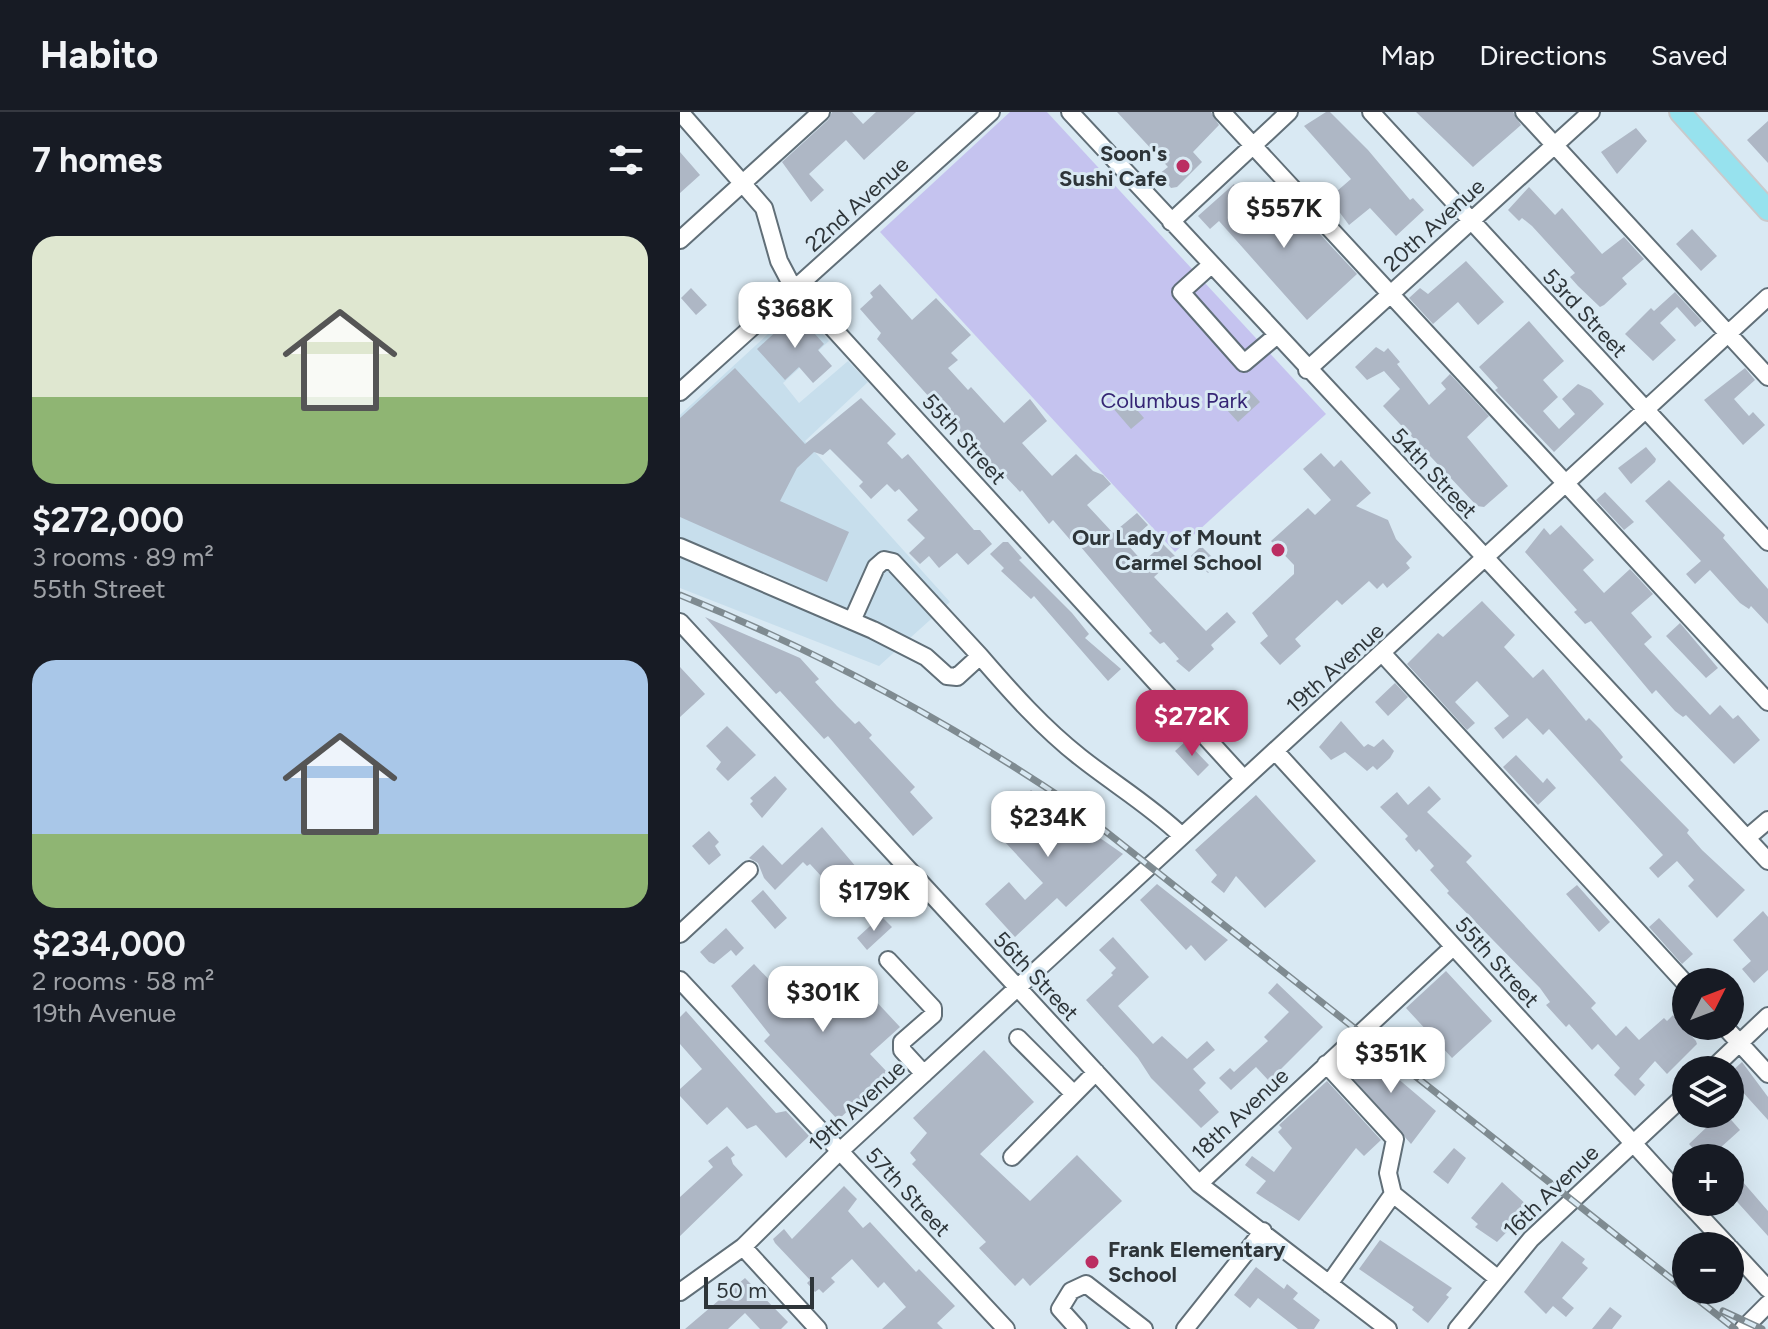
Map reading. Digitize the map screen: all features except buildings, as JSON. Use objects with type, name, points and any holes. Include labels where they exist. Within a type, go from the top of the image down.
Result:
[{"type":"main road","points":[[1688,115],[1766,205]]},
{"type":"street","name":"55th Street","points":[[680,112],[764,208],[779,261],[797,288],[1244,779]]},
{"type":"street","points":[[680,240],[821,112]]},
{"type":"street","name":"22nd Avenue","points":[[680,392],[991,112]]},
{"type":"street","name":"54th Street","points":[[1070,112],[1307,370],[1768,861]]},
{"type":"street","points":[[1222,112],[1389,296],[1768,702]]},
{"type":"street","points":[[1171,222],[1289,112]]},
{"type":"street","name":"53rd Street","points":[[1371,112],[1768,542]]},
{"type":"street","points":[[1524,112],[1768,377]]},
{"type":"street","name":"20th Avenue","points":[[1307,370],[1591,112]]},
{"type":"street","points":[[1211,265],[1181,292],[1244,363],[1276,336]]},
{"type":"street","name":"19th Avenue","points":[[680,1292],[743,1247],[840,1151],[1768,297]]},
{"type":"street","points":[[680,547],[852,621],[926,657],[947,676],[957,677],[980,656]]},
{"type":"street","points":[[852,621],[876,567],[884,560],[893,562],[1042,723],[1080,757],[1160,815],[1182,836]]},
{"type":"street","name":"56th Street","points":[[680,622],[1199,1184],[1388,1329]]},
{"type":"street","points":[[1383,654],[1672,969]]},
{"type":"street","name":"55th Street","points":[[1276,752],[1672,1186]]},
{"type":"street","points":[[1747,838],[1768,820]]},
{"type":"street","points":[[680,934],[749,870]]},
{"type":"street","name":"18th Avenue","points":[[1199,1184],[1453,947]]},
{"type":"street","points":[[888,960],[933,1008],[933,1015],[902,1042],[902,1050],[924,1074]]},
{"type":"street","name":"57th Street","points":[[680,980],[1006,1329]]},
{"type":"street","points":[[1726,1056],[1768,1016]]},
{"type":"street","points":[[1018,1038],[1074,1094]]},
{"type":"street","points":[[1737,1040],[1768,1074]]},
{"type":"street","points":[[1326,1064],[1395,1139],[1388,1173],[1393,1194],[1497,1278]]},
{"type":"street","points":[[1012,1157],[1096,1072]]},
{"type":"street","name":"16th Avenue","points":[[1457,1329],[1531,1239],[1672,1107]]},
{"type":"street","points":[[1329,1284],[1393,1194]]},
{"type":"street","name":"55th Street","points":[[1700,1216],[1715,1232]]},
{"type":"street","points":[[1185,1329],[1263,1231]]},
{"type":"street","points":[[743,1247],[818,1329]]},
{"type":"street","name":"55th Street","points":[[1744,1263],[1768,1289]]},
{"type":"street","points":[[1078,1329],[1060,1309],[1071,1291],[1086,1284],[1144,1329]]},
{"type":"street","points":[[1743,1329],[1765,1311]]},
{"type":"shaded area","points":[[796,313],[807,317],[829,341],[783,383],[799,403],[848,361],[868,382],[805,441],[950,602],[879,666],[680,588],[680,415],[780,323]]},
{"type":"green space","name":"Columbus Park","points":[[1010,112],[1047,112],[1326,414],[1175,552],[880,232]]},
{"type":"railway","points":[[680,595],[782,640],[881,689],[1025,773],[1071,804],[1735,1329]]},
{"type":"railway","points":[[1723,1311],[1762,1329]]},
{"type":"place","name":"Soon's Sushi Cafe","points":[[1183,166]]},
{"type":"place","name":"Our Lady of Mount Carmel School","points":[[1278,550]]},
{"type":"place","name":"Frank Elementary School","points":[[1092,1262]]}]
